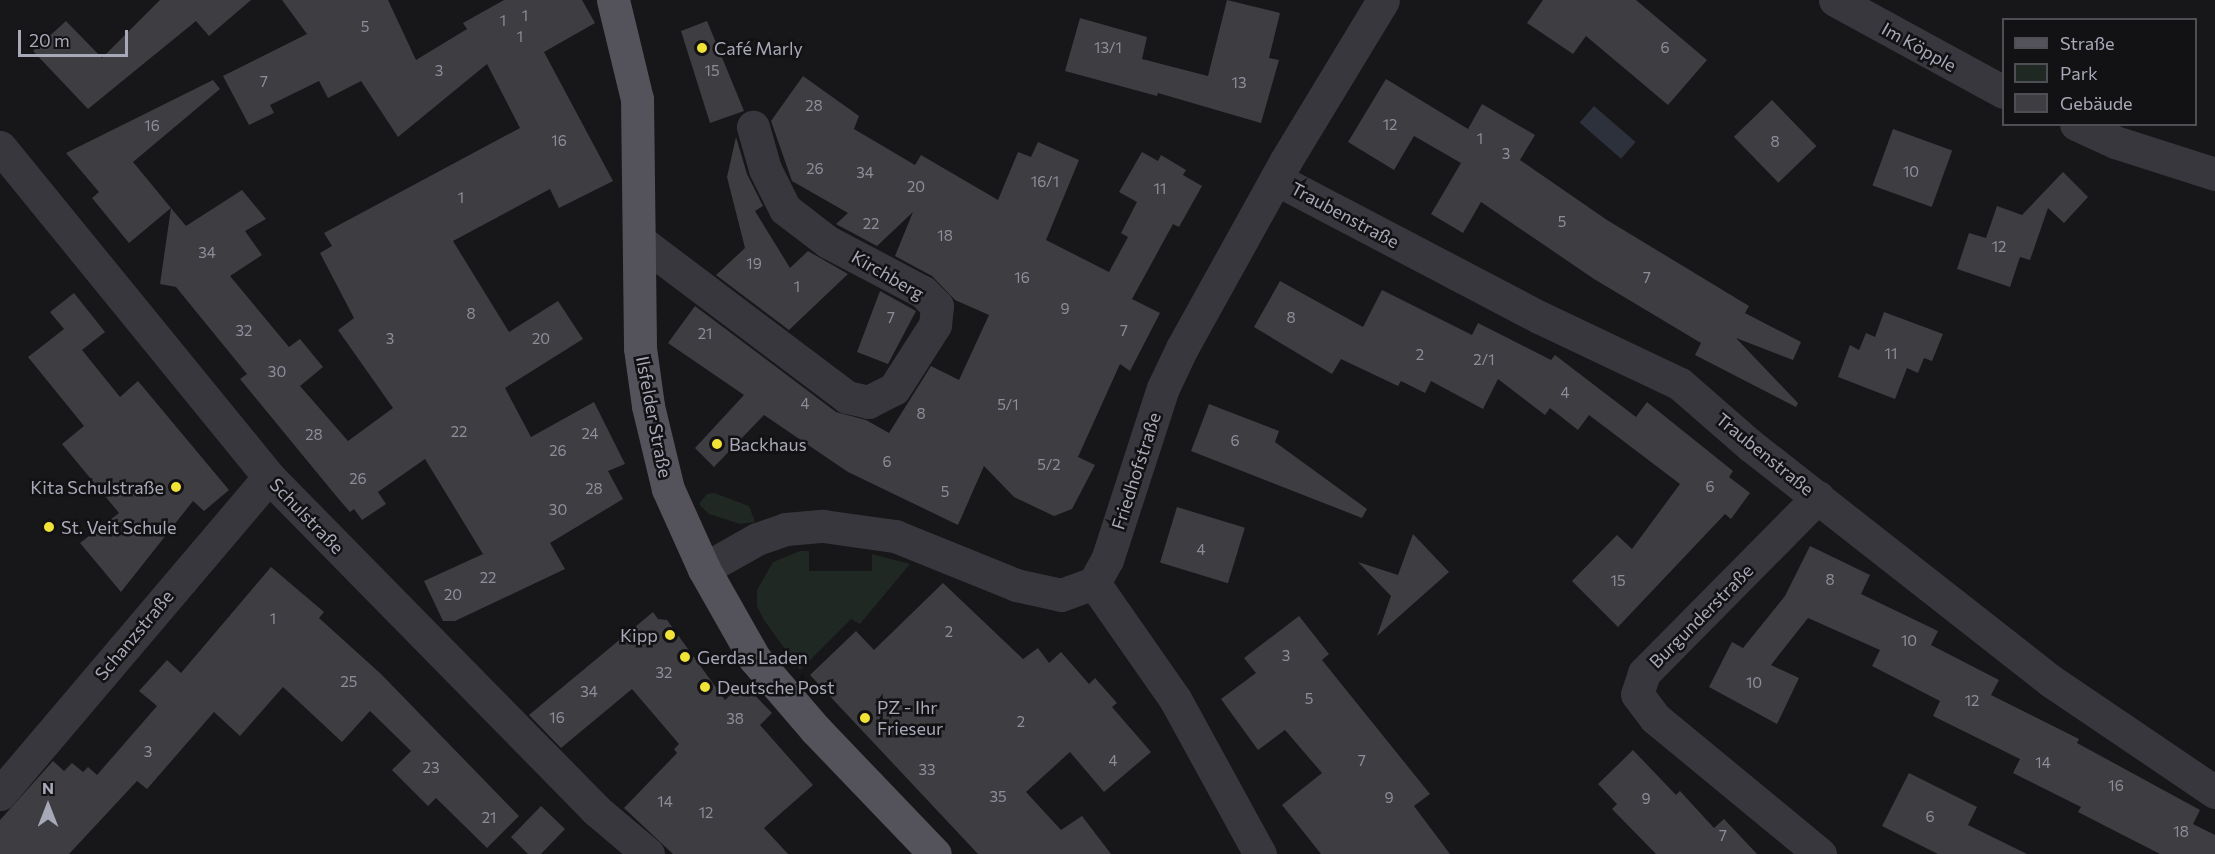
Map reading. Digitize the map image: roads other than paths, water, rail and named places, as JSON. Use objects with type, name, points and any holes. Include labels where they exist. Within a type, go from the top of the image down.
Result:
[{"type":"main road","name":"Ilsfelder Straße","points":[[613,0],[637,99],[640,241],[638,301],[648,406],[668,489],[704,569],[755,659],[776,686],[935,854]]},
{"type":"street","name":"Friedhofstraße","points":[[1094,583],[1107,560],[1163,388],[1276,179],[1383,0]]},
{"type":"street","name":"Im Köpple","points":[[1843,2],[2002,91]]},
{"type":"street","points":[[2080,126],[2115,142],[2215,174]]},
{"type":"street","name":"Kirchberg","points":[[640,241],[847,397],[868,402],[894,389],[935,325],[937,306],[923,292],[828,242],[785,209],[765,169],[753,127]]},
{"type":"street","name":"Schulstraße","points":[[0,147],[269,477],[596,810],[648,854]]},
{"type":"street","name":"Traubenstraße","points":[[1276,179],[1539,317],[1680,384],[1818,497],[2051,681],[2215,792]]},
{"type":"street","name":"Schanzstraße","points":[[0,794],[269,477]]},
{"type":"street","name":"Burgunderstraße","points":[[1818,497],[1644,673],[1637,694],[1655,718],[1820,854]]},
{"type":"street","points":[[704,569],[757,538],[786,530],[823,526],[895,536],[1016,585],[1060,595],[1094,583],[1175,699],[1260,854]]},
{"type":"place","name":"Café Marly","points":[[702,48]]},
{"type":"place","name":"Backhaus","points":[[717,444]]},
{"type":"place","name":"Kita Schulstraße","points":[[176,487]]},
{"type":"place","name":"St. Veit Schule","points":[[49,527]]},
{"type":"place","name":"Kipp","points":[[670,635]]},
{"type":"place","name":"Gerdas Laden","points":[[685,657]]},
{"type":"place","name":"Deutsche Post","points":[[705,687]]},
{"type":"place","name":"PZ - Ihr Frieseur","points":[[865,718]]}]
